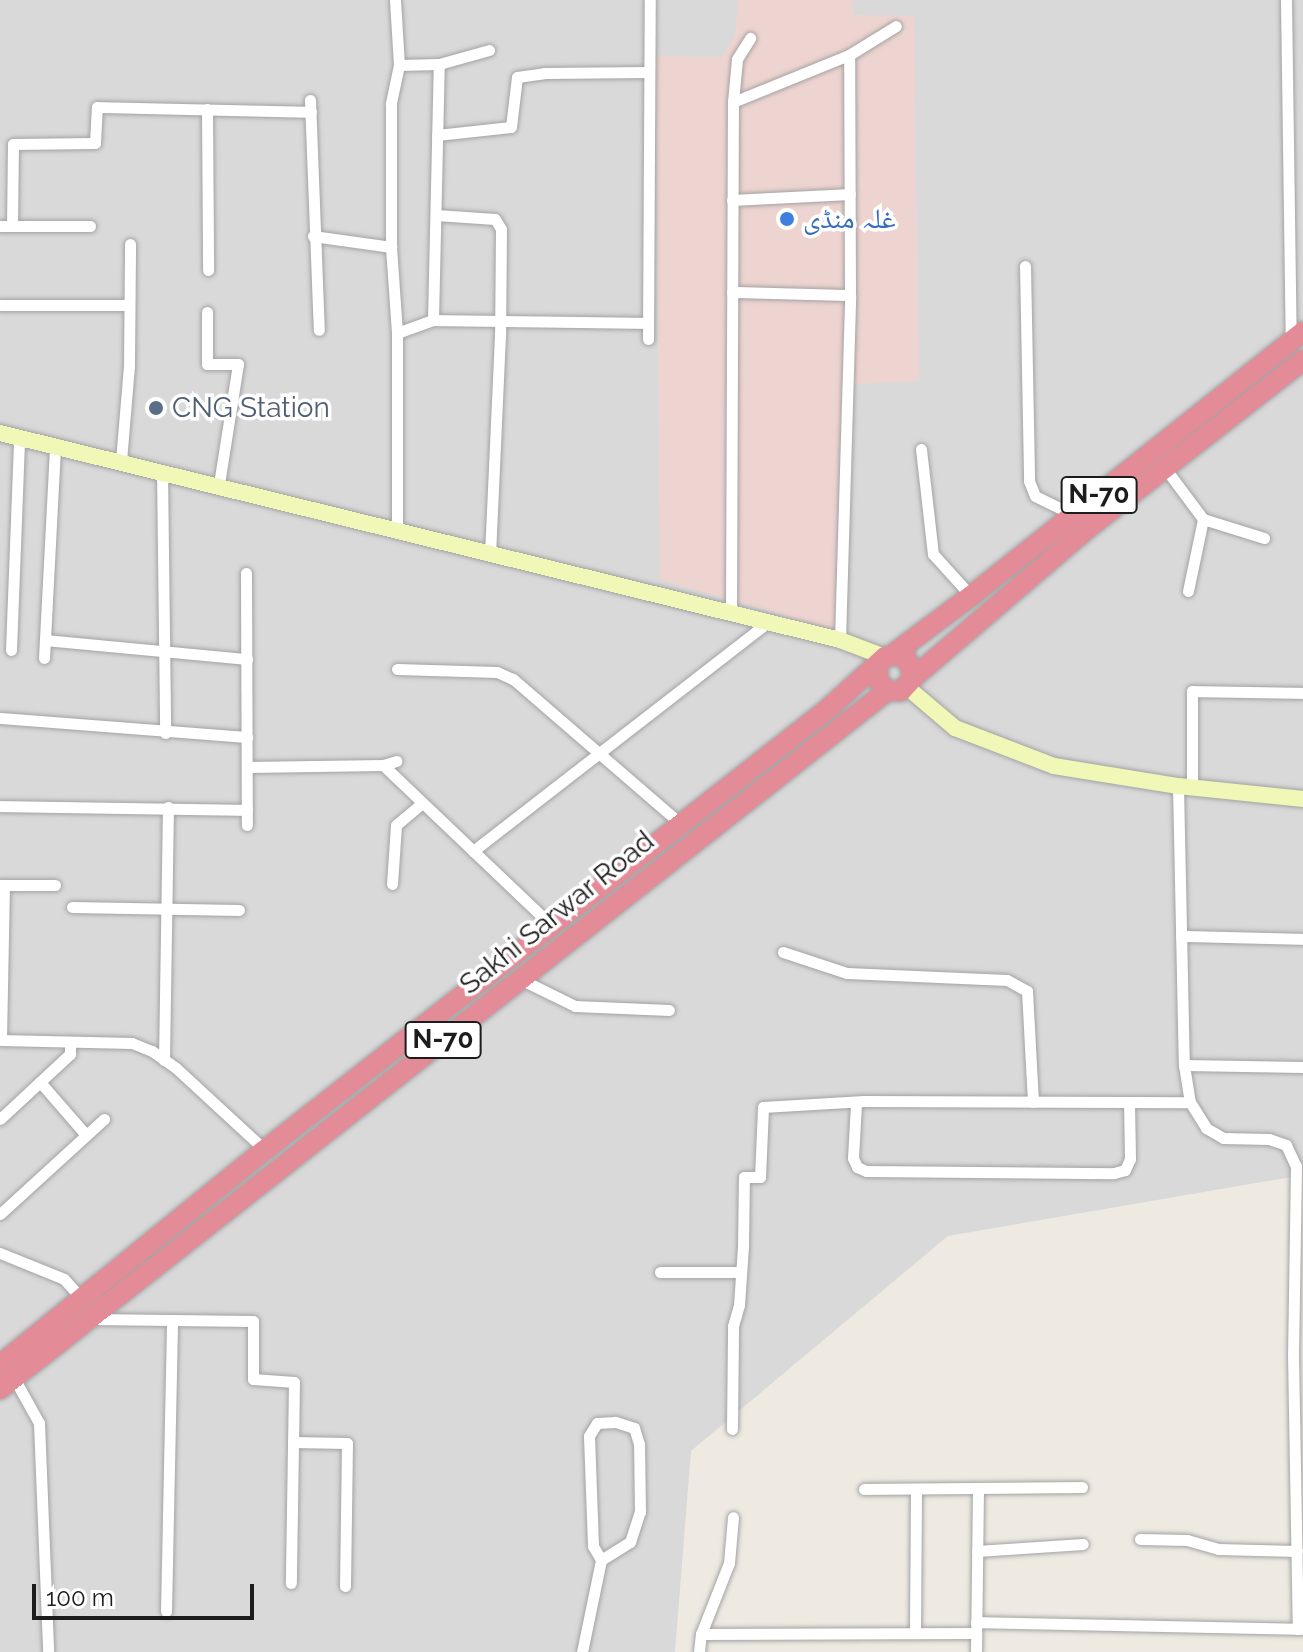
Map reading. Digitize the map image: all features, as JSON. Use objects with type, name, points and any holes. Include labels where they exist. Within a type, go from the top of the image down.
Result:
[{"type":"highway","name":"N-70","points":[[885,659],[971,596],[1297,337]]},
{"type":"highway","name":"N-70","points":[[903,685],[1083,532],[1303,360]]},
{"type":"highway","points":[[900,655],[911,663],[903,685],[878,680],[885,659],[900,655]]},
{"type":"highway","name":"Sakhi Sarwar Road","points":[[5,1377],[86,1310],[265,1150],[682,825],[885,659]]},
{"type":"highway","name":"Sakhi Sarwar Road","points":[[86,1310],[903,685]]},
{"type":"main road","points":[[0,433],[219,484],[840,640],[885,659]]},
{"type":"main road","points":[[903,685],[955,728],[1054,766],[1185,787],[1303,799]]},
{"type":"street","points":[[395,0],[399,65],[391,104],[391,247],[397,333],[397,529]]},
{"type":"street","points":[[648,339],[650,0]]},
{"type":"street","points":[[1286,0],[1297,337]]},
{"type":"street","points":[[733,102],[849,55],[896,26]]},
{"type":"street","points":[[731,613],[733,102],[737,59],[750,38]]},
{"type":"street","points":[[399,65],[439,64],[489,50]]},
{"type":"street","points":[[840,640],[850,295],[849,55]]},
{"type":"street","points":[[433,320],[439,64]]},
{"type":"street","points":[[437,135],[511,127],[517,77],[544,73],[649,72]]},
{"type":"street","points":[[90,226],[6,226],[13,144],[95,143],[97,107],[207,109],[310,106],[319,330]]},
{"type":"street","points":[[207,109],[208,270]]},
{"type":"street","points":[[732,200],[850,194]]},
{"type":"street","points":[[436,215],[495,219],[499,223],[500,322],[490,552]]},
{"type":"street","points":[[313,236],[391,247]]},
{"type":"street","points":[[121,461],[130,244]]},
{"type":"street","points":[[1025,266],[1029,481],[1035,496],[1074,515]]},
{"type":"street","points":[[732,292],[850,295]]},
{"type":"street","points":[[0,305],[129,305]]},
{"type":"street","points":[[207,312],[207,364],[238,364],[219,484]]},
{"type":"street","points":[[397,333],[433,320],[648,323]]},
{"type":"street","points":[[11,650],[19,437]]},
{"type":"street","points":[[44,658],[55,446]]},
{"type":"street","points":[[921,449],[933,554],[971,596]]},
{"type":"street","points":[[1165,468],[1203,519],[1264,538]]},
{"type":"street","points":[[162,470],[165,733]]},
{"type":"street","points":[[1188,591],[1203,519]]},
{"type":"street","points":[[246,573],[247,825]]},
{"type":"street","points":[[473,851],[768,622]]},
{"type":"street","points":[[45,640],[247,659]]},
{"type":"street","points":[[397,669],[497,672],[513,679],[682,825]]},
{"type":"street","points":[[701,1634],[915,1633],[976,1628],[1301,1629],[1293,1354],[1296,1166],[1286,1145],[1269,1139],[1223,1138],[1206,1128],[1190,1102],[1184,1065],[1181,936],[1185,787],[1192,691],[1303,693]]},
{"type":"street","points":[[0,718],[247,737]]},
{"type":"street","points":[[247,767],[383,765],[396,761]]},
{"type":"street","points":[[383,765],[552,926]]},
{"type":"street","points":[[392,884],[396,825],[422,803]]},
{"type":"street","points":[[0,806],[247,810]]},
{"type":"street","points":[[164,1060],[168,807]]},
{"type":"street","points":[[55,885],[2,885],[1,1040],[132,1043],[164,1060],[265,1150]]},
{"type":"street","points":[[72,907],[239,910]]},
{"type":"street","points":[[1181,936],[1303,939]]},
{"type":"street","points":[[783,952],[847,973],[1007,980],[1027,991],[1033,1102]]},
{"type":"street","points":[[519,979],[575,1006],[669,1010]]},
{"type":"street","points":[[0,1119],[70,1054],[70,1042]]},
{"type":"street","points":[[1184,1065],[1303,1067]]},
{"type":"street","points":[[40,1082],[86,1135]]},
{"type":"street","points":[[856,1104],[853,1158],[857,1167],[866,1171],[1114,1173],[1125,1170],[1130,1159],[1129,1102]]},
{"type":"street","points":[[732,1429],[733,1326],[741,1272],[744,1177],[760,1177],[763,1107],[1190,1102]]},
{"type":"street","points":[[0,1214],[104,1119]]},
{"type":"street","points":[[0,1253],[64,1279],[86,1310],[172,1320],[253,1321],[253,1379],[294,1382],[291,1583]]},
{"type":"street","points":[[660,1272],[741,1272]]},
{"type":"street","points":[[166,1611],[172,1320]]},
{"type":"street","points":[[5,1377],[39,1423],[48,1652]]},
{"type":"street","points":[[582,1652],[601,1560],[593,1546],[589,1436],[597,1423],[615,1422],[634,1428],[639,1444],[640,1512],[630,1542],[601,1560]]},
{"type":"street","points":[[293,1442],[347,1443],[345,1586]]},
{"type":"street","points":[[864,1489],[1082,1487]]},
{"type":"street","points":[[976,1652],[978,1488]]},
{"type":"street","points":[[915,1633],[916,1489]]},
{"type":"street","points":[[699,1652],[701,1634],[729,1563],[733,1517]]},
{"type":"street","points":[[1140,1539],[1187,1540],[1218,1549],[1297,1551]]},
{"type":"street","points":[[977,1551],[1083,1544]]},
{"type":"shaded area","points":[[0,0],[1303,0],[1303,1175],[948,1236],[691,1451],[675,1652],[0,1652]]},
{"type":"shaded area","name":"غلہ منڈی","points":[[738,0],[852,0],[853,15],[914,16],[919,381],[850,384],[846,633],[660,580],[656,56],[722,57],[735,37]]},
{"type":"place","name":"غلہ منڈی","points":[[787,219]]},
{"type":"place","name":"CNG Station","points":[[156,408]]}]
